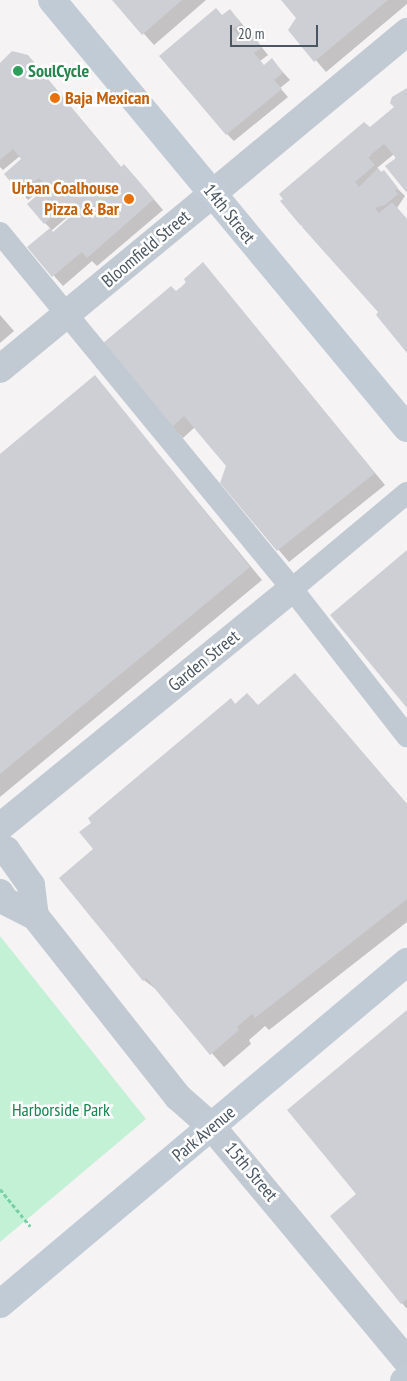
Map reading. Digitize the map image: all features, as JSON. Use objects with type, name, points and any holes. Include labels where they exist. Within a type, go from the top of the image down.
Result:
[{"type":"main road","name":"14th Street","points":[[52,0],[407,428]]},
{"type":"main road","name":"Park Avenue","points":[[0,1304],[407,962]]},
{"type":"street","name":"Bloomfield Street","points":[[0,369],[407,32]]},
{"type":"street","points":[[0,233],[292,589],[407,736]]},
{"type":"street","name":"Garden Street","points":[[0,827],[407,493]]},
{"type":"street","points":[[0,848],[6,850],[31,885],[35,916]]},
{"type":"street","name":"15th Street","points":[[0,893],[5,901],[35,916],[178,1097],[212,1127],[407,1361]]},
{"type":"path","points":[[0,1189],[30,1226]]},
{"type":"green space","name":"Harborside Park","points":[[0,936],[146,1119],[0,1242]]},
{"type":"building","points":[[112,0],[182,0],[142,35]]},
{"type":"building","points":[[281,0],[388,0],[314,62],[288,30],[296,18]]},
{"type":"building","points":[[216,8],[222,15],[230,9],[241,23],[233,29],[242,40],[251,33],[262,47],[254,53],[264,65],[272,58],[283,73],[274,80],[282,89],[226,135],[159,56]]},
{"type":"building","points":[[12,51],[28,55],[121,167],[124,164],[154,199],[87,258],[82,252],[52,277],[27,247],[50,228],[53,232],[71,216],[64,207],[44,224],[27,204],[47,187],[39,178],[20,193],[4,174],[21,159],[13,149],[0,160],[0,63]]},
{"type":"building","points":[[407,88],[407,193],[385,166],[396,158],[384,144],[368,157],[375,165],[355,182],[359,187],[378,168],[381,172],[384,170],[398,188],[395,191],[398,194],[385,205],[375,208],[379,213],[392,202],[407,219],[407,353],[376,315],[378,312],[302,227],[304,223],[301,226],[280,201],[283,199],[279,194],[364,122],[370,127],[394,107],[390,103],[392,97]]},
{"type":"building","points":[[203,262],[375,473],[277,551],[220,483],[226,466],[184,416],[171,428],[102,344],[171,286],[176,291],[186,283],[184,279]]},
{"type":"building","points":[[95,375],[250,567],[0,774],[0,454]]},
{"type":"building","points":[[407,550],[407,708],[330,615]]},
{"type":"building","points":[[295,673],[407,804],[407,899],[255,1018],[252,1014],[237,1027],[239,1030],[210,1055],[146,978],[143,981],[59,878],[93,849],[79,832],[91,823],[88,818],[231,698],[235,704],[247,693],[258,705]]},
{"type":"building","points":[[407,1010],[407,1299],[401,1304],[330,1216],[356,1194],[287,1110]]},
{"type":"place","name":"SoulCycle","points":[[18,71]]},
{"type":"place","name":"Baja Mexican","points":[[55,98]]},
{"type":"place","name":"Urban Coalhouse Pizza & Bar","points":[[129,199]]}]
